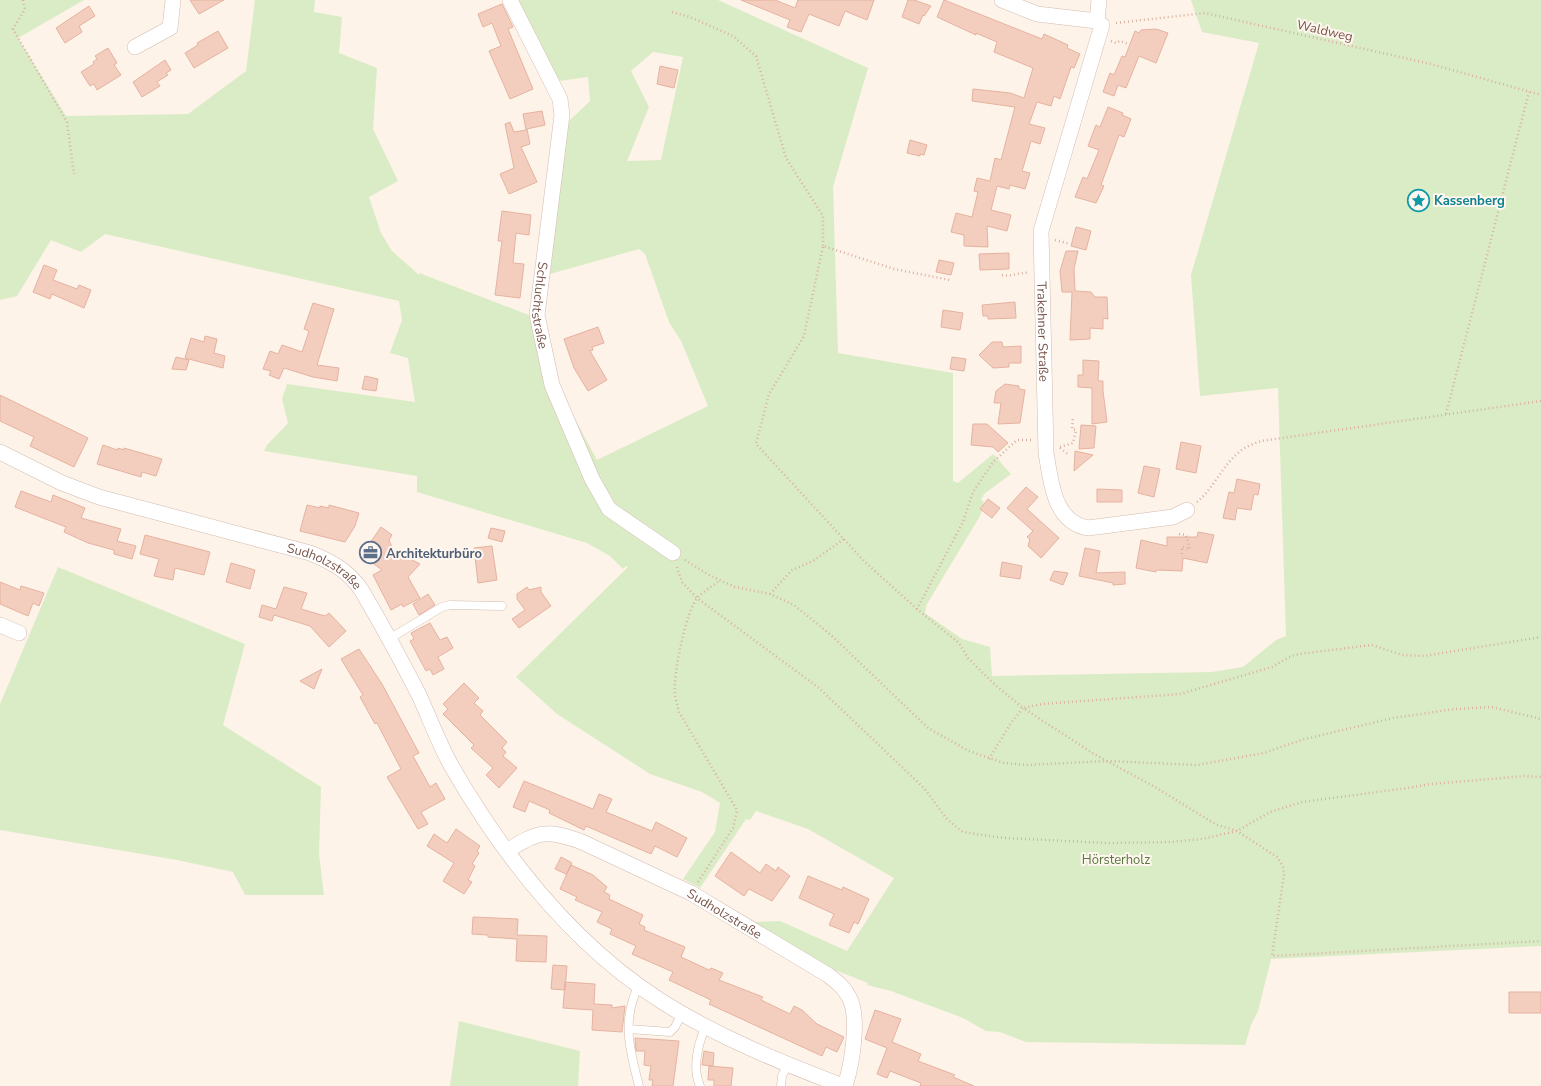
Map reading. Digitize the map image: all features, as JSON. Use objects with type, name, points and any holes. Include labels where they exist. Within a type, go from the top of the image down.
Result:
[{"type":"street","points":[[135,47],[170,28],[173,0]]},
{"type":"street","name":"Schluchtstraße","points":[[510,0],[552,80],[560,99],[562,115],[537,314],[552,385],[592,479],[609,509],[672,553]]},
{"type":"street","points":[[1002,0],[1036,14],[1100,23]]},
{"type":"street","name":"Trakehner Straße","points":[[1099,0],[1100,23],[1040,237],[1052,484],[1059,508],[1069,519],[1088,528],[1173,517],[1186,510]]},
{"type":"street","name":"Sudholzstraße","points":[[0,452],[62,483],[99,496],[310,553],[328,560],[343,569],[356,581],[389,639],[452,766],[506,851],[548,902],[590,946],[639,986],[682,1014],[787,1065],[844,1086],[852,1055],[854,1017],[850,998],[842,986],[814,966],[691,893],[616,856],[564,835],[546,833],[534,835],[506,851]]},
{"type":"street","points":[[0,625],[19,633]]},
{"type":"lane","points":[[389,639],[442,607],[450,605],[502,606]]},
{"type":"lane","points":[[639,986],[631,1001],[628,1043],[639,1086]]},
{"type":"lane","points":[[629,1029],[670,1032],[676,1027],[682,1014]]},
{"type":"lane","points":[[700,1086],[696,1076],[700,1040],[706,1026]]},
{"type":"lane","points":[[781,1086],[782,1076],[787,1065]]},
{"type":"path","points":[[24,0],[25,9],[13,29],[67,122],[74,174]]},
{"type":"path","points":[[672,12],[690,17],[733,36],[756,56],[786,158],[823,216],[823,246],[804,336],[769,394],[756,444],[865,562],[917,609],[959,643],[968,658],[993,683],[1023,708],[1107,761],[1155,787],[1215,824],[1237,831],[1277,857],[1284,866],[1272,956],[1541,941]]},
{"type":"path","name":"Waldweg","points":[[1100,23],[1205,13],[1431,64],[1541,95]]},
{"type":"path","points":[[1446,414],[1528,92]]},
{"type":"path","points":[[823,246],[894,269],[950,280]]},
{"type":"path","points":[[1002,275],[1008,276],[1021,272],[1041,275]]},
{"type":"path","points":[[1186,510],[1205,496],[1236,454],[1247,446],[1261,441],[1541,401]]},
{"type":"path","points":[[1050,446],[1073,443],[1076,430],[1072,429],[1073,417]]},
{"type":"path","points":[[917,609],[963,522],[972,492],[993,462],[1016,440],[1050,446],[1070,455]]},
{"type":"path","points":[[1179,534],[1186,535],[1190,549],[1182,547],[1182,555]]},
{"type":"path","points":[[770,594],[792,570],[812,561],[844,539]]},
{"type":"path","points":[[672,553],[735,587],[770,594],[794,605],[831,635],[928,728],[969,751],[1004,763],[1026,765],[1107,761],[1197,765],[1264,753],[1302,740],[1393,718],[1455,709],[1492,708],[1541,719]]},
{"type":"path","points":[[672,553],[682,582],[697,598],[820,688],[924,788],[946,818],[963,832],[1004,838],[1108,843],[1170,842],[1202,839],[1237,831],[1270,812],[1302,802],[1431,784],[1525,776],[1541,777]]},
{"type":"path","points":[[691,893],[733,828],[737,810],[687,728],[679,712],[675,694],[675,680],[681,643],[691,610],[697,598],[720,580]]},
{"type":"path","points":[[989,759],[1010,723],[1023,708],[1042,704],[1180,694],[1272,667],[1289,657],[1299,654],[1372,645],[1402,655],[1424,656],[1541,638]]},
{"type":"green space","name":"Hörsterholz","points":[[0,0],[84,0],[18,38],[66,116],[188,114],[246,71],[255,0],[315,0],[314,12],[342,17],[339,53],[377,68],[373,129],[398,181],[369,197],[381,233],[392,251],[419,275],[419,273],[529,315],[547,367],[597,460],[708,406],[681,341],[669,322],[645,254],[639,249],[550,274],[566,124],[590,101],[588,77],[559,81],[516,0],[718,0],[868,68],[833,187],[838,353],[953,373],[953,481],[958,483],[993,454],[1011,474],[984,494],[981,500],[984,502],[980,516],[927,604],[925,613],[962,639],[990,647],[992,676],[1212,672],[1243,667],[1276,640],[1286,636],[1278,388],[1200,396],[1191,275],[1259,43],[1202,32],[1191,0],[1541,0],[1541,946],[1271,959],[1258,1011],[1251,1025],[1245,1045],[1026,1042],[1000,1032],[986,1031],[963,1018],[891,991],[867,985],[868,983],[835,970],[754,922],[780,921],[847,951],[894,878],[808,829],[756,811],[750,820],[746,819],[700,888],[683,879],[715,832],[720,803],[702,792],[650,774],[557,714],[516,677],[628,567],[626,566],[623,569],[610,556],[587,543],[417,492],[417,476],[264,451],[267,445],[288,423],[282,399],[287,384],[415,402],[408,358],[390,353],[402,320],[399,301],[105,234],[81,252],[51,240],[17,296],[0,300]],"holes":[[[653,52],[683,57],[661,160],[627,161],[649,107],[631,71]]]},
{"type":"green space","points":[[58,567],[245,644],[223,725],[321,787],[319,854],[324,895],[245,895],[233,872],[177,860],[0,830],[0,704]]},
{"type":"green space","points":[[459,1021],[580,1051],[578,1086],[450,1086]]},
{"type":"building","points":[[190,0],[224,0],[199,14]]},
{"type":"building","points":[[741,0],[775,0],[795,8],[798,0],[874,0],[867,20],[845,11],[839,26],[809,14],[801,32],[787,27],[790,20]]},
{"type":"building","points":[[908,0],[914,0],[931,6],[924,16],[923,15],[919,24],[902,17]]},
{"type":"building","points":[[944,0],[1042,39],[1044,34],[1068,45],[1067,48],[1080,54],[1074,68],[1071,67],[1060,99],[1054,96],[1051,106],[1037,102],[1029,124],[1045,128],[1040,144],[1031,141],[1022,171],[1030,173],[1025,189],[1010,185],[1009,189],[997,186],[991,210],[1011,215],[1007,231],[987,226],[988,247],[964,246],[964,235],[951,232],[956,213],[972,217],[978,192],[974,191],[977,178],[990,181],[995,158],[1001,160],[1015,107],[972,101],[973,89],[1010,93],[1024,98],[1033,68],[994,52],[997,42],[976,33],[976,35],[937,17]]},
{"type":"building","points":[[502,4],[513,27],[508,29],[533,89],[510,99],[489,51],[501,46],[492,23],[483,27],[478,14]]},
{"type":"building","points":[[89,6],[95,16],[79,26],[82,32],[65,43],[56,28]]},
{"type":"building","points":[[1156,29],[1168,33],[1156,63],[1139,56],[1126,88],[1118,85],[1114,96],[1103,92],[1110,73],[1114,75],[1122,56],[1125,57],[1135,31],[1139,33],[1141,30]]},
{"type":"building","points":[[218,31],[228,48],[194,68],[185,53],[198,45],[197,43]]},
{"type":"building","points":[[108,48],[117,63],[114,65],[121,75],[97,90],[94,84],[90,86],[81,72],[94,64],[93,62],[97,59],[95,56]]},
{"type":"building","points":[[165,60],[171,70],[166,73],[168,75],[157,82],[160,86],[142,97],[133,82]]},
{"type":"building","points":[[660,66],[678,70],[674,88],[657,84]]},
{"type":"building","points":[[1108,107],[1123,113],[1122,115],[1131,119],[1124,137],[1119,135],[1101,185],[1104,186],[1096,203],[1075,197],[1083,177],[1087,179],[1099,150],[1088,146],[1096,125],[1100,127]]},
{"type":"building","points":[[542,111],[545,125],[527,129],[530,144],[521,147],[537,182],[509,194],[500,174],[514,168],[505,124],[510,122],[514,132],[526,130],[523,114]]},
{"type":"building","points":[[910,140],[927,145],[924,155],[920,154],[920,156],[907,153]]},
{"type":"building","points":[[502,211],[531,215],[529,235],[516,233],[513,263],[524,264],[520,298],[495,295],[502,241],[498,241]]},
{"type":"building","points":[[1076,227],[1091,231],[1086,250],[1071,246]]},
{"type":"building","points":[[1066,251],[1078,251],[1074,269],[1075,291],[1091,292],[1095,297],[1107,297],[1108,319],[1103,318],[1103,329],[1090,328],[1090,339],[1070,340],[1072,292],[1062,292],[1060,271]]},
{"type":"building","points":[[1009,253],[1009,269],[980,270],[979,254]]},
{"type":"building","points":[[939,260],[954,263],[951,275],[936,272]]},
{"type":"building","points":[[44,265],[57,270],[53,280],[77,289],[79,285],[91,290],[84,308],[52,294],[50,299],[33,292]]},
{"type":"building","points":[[1015,302],[1016,318],[988,319],[988,316],[983,316],[982,305]]},
{"type":"building","points":[[313,303],[334,309],[317,365],[339,368],[337,381],[313,377],[284,368],[279,379],[269,375],[271,371],[263,369],[270,351],[278,354],[282,345],[302,352],[309,331],[304,329]]},
{"type":"building","points":[[943,310],[963,313],[960,330],[941,327]]},
{"type":"building","points":[[598,327],[604,343],[592,347],[593,350],[590,351],[607,380],[588,391],[574,368],[564,339]]},
{"type":"building","points":[[205,336],[217,339],[214,353],[225,356],[223,368],[185,358],[191,338],[204,342]]},
{"type":"building","points":[[992,342],[1002,342],[1003,347],[1021,346],[1021,363],[1009,363],[1009,367],[993,368],[979,355]]},
{"type":"building","points":[[176,357],[189,360],[186,370],[172,369]]},
{"type":"building","points":[[952,357],[966,359],[964,371],[950,369]]},
{"type":"building","points":[[1083,360],[1099,361],[1098,381],[1103,381],[1107,422],[1092,424],[1092,388],[1078,387],[1078,375],[1083,375]]},
{"type":"building","points":[[365,376],[378,379],[376,391],[362,389]]},
{"type":"building","points":[[1005,384],[1019,386],[1019,389],[1025,390],[1020,423],[998,424],[1001,403],[994,403],[996,391]]},
{"type":"building","points":[[0,395],[88,438],[74,467],[30,446],[34,437],[0,421]]},
{"type":"building","points":[[973,424],[987,424],[1008,443],[998,452],[993,447],[971,445]]},
{"type":"building","points":[[1081,425],[1096,426],[1094,448],[1079,449]]},
{"type":"building","points":[[1181,442],[1201,446],[1196,473],[1176,469]]},
{"type":"building","points":[[103,445],[117,450],[118,448],[124,450],[124,448],[162,459],[156,476],[142,472],[141,477],[97,464]]},
{"type":"building","points":[[1075,451],[1093,455],[1074,471]]},
{"type":"building","points":[[1144,466],[1160,469],[1154,497],[1138,493]]},
{"type":"building","points":[[1237,479],[1260,484],[1258,495],[1254,494],[1251,510],[1237,508],[1235,520],[1223,518],[1229,492],[1234,493]]},
{"type":"building","points":[[1026,487],[1038,497],[1027,509],[1059,538],[1041,558],[1028,546],[1030,539],[1027,537],[1033,531],[1007,508]]},
{"type":"building","points":[[1097,489],[1122,490],[1122,502],[1097,502]]},
{"type":"building","points":[[21,491],[51,502],[53,495],[85,508],[81,518],[121,529],[117,541],[136,546],[132,559],[114,554],[114,550],[88,543],[64,532],[66,527],[15,507]]},
{"type":"building","points":[[988,499],[1000,508],[992,518],[980,509]]},
{"type":"building","points":[[307,505],[320,508],[320,506],[329,508],[329,505],[359,513],[355,526],[345,542],[300,531]]},
{"type":"building","points":[[381,527],[392,535],[389,540],[393,550],[420,564],[408,577],[420,598],[403,607],[402,604],[391,610],[373,575],[382,570],[362,555]]},
{"type":"building","points":[[491,528],[505,531],[502,542],[488,538]]},
{"type":"building","points":[[1198,532],[1214,535],[1207,563],[1183,558],[1182,571],[1156,570],[1156,572],[1136,568],[1141,540],[1167,546],[1167,537],[1197,537]]},
{"type":"building","points":[[145,535],[210,552],[204,575],[175,568],[173,580],[154,576],[159,559],[140,554]]},
{"type":"building","points":[[492,546],[497,580],[478,583],[474,548]]},
{"type":"building","points":[[1085,548],[1100,551],[1096,573],[1125,572],[1125,584],[1113,585],[1113,583],[1079,576]]},
{"type":"building","points":[[1002,562],[1022,566],[1020,579],[1000,576]]},
{"type":"building","points":[[231,563],[255,570],[250,589],[226,582]]},
{"type":"building","points":[[1054,571],[1068,573],[1063,585],[1050,580]]},
{"type":"building","points":[[0,582],[20,590],[21,586],[44,593],[39,606],[33,603],[28,616],[0,604]]},
{"type":"building","points":[[284,587],[307,593],[301,609],[325,616],[329,613],[346,631],[329,647],[310,626],[274,615],[272,621],[259,617],[262,605],[276,609]]},
{"type":"building","points":[[527,587],[529,590],[541,587],[541,592],[551,606],[519,628],[512,619],[525,610],[517,599],[517,594]]},
{"type":"building","points":[[428,594],[435,605],[419,615],[413,604]]},
{"type":"building","points":[[430,623],[440,640],[447,637],[453,648],[438,657],[444,669],[433,675],[430,669],[426,671],[410,641],[414,639],[411,633]]},
{"type":"building","points":[[359,649],[382,684],[419,753],[413,756],[430,787],[436,783],[445,799],[421,812],[428,824],[418,829],[387,777],[401,769],[377,723],[375,724],[360,697],[363,695],[341,659]]},
{"type":"building","points":[[322,669],[314,689],[300,681]]},
{"type":"building","points":[[464,683],[479,698],[474,703],[483,711],[480,715],[507,742],[502,748],[506,752],[503,756],[517,768],[499,788],[486,775],[493,768],[471,748],[474,745],[443,714],[448,709],[443,704]]},
{"type":"building","points":[[524,781],[593,809],[599,794],[612,799],[606,812],[652,831],[656,822],[687,838],[677,857],[655,846],[651,854],[586,826],[584,830],[549,813],[550,810],[529,801],[525,812],[513,807]]},
{"type":"building","points":[[456,829],[480,846],[477,851],[479,853],[472,864],[475,866],[468,880],[472,882],[464,894],[443,881],[454,863],[427,846],[434,834],[447,843]]},
{"type":"building","points":[[731,852],[760,873],[766,864],[776,871],[778,867],[790,876],[772,901],[749,889],[744,896],[715,876]]},
{"type":"building","points":[[561,857],[572,863],[566,874],[555,869]]},
{"type":"building","points":[[571,865],[593,875],[607,887],[604,892],[610,895],[609,899],[643,915],[639,924],[645,927],[644,930],[685,947],[681,957],[709,970],[711,968],[723,973],[719,980],[763,997],[761,1000],[790,1014],[794,1006],[802,1010],[817,1024],[844,1037],[837,1052],[826,1047],[822,1056],[709,1004],[711,1000],[669,980],[673,972],[632,954],[636,946],[610,934],[612,929],[597,922],[602,912],[575,900],[577,897],[560,889]]},
{"type":"building","points":[[808,876],[842,890],[843,887],[869,899],[858,924],[854,922],[849,933],[829,925],[834,914],[799,898]]},
{"type":"building","points":[[473,917],[518,919],[517,935],[547,936],[546,962],[516,961],[517,939],[488,937],[488,935],[472,934]]},
{"type":"building","points":[[553,965],[567,966],[565,990],[551,989]]},
{"type":"building","points":[[565,982],[595,984],[594,1004],[612,1005],[612,1008],[625,1006],[622,1032],[592,1030],[593,1010],[563,1008]]},
{"type":"building","points":[[1509,992],[1541,992],[1541,1013],[1509,1013]]},
{"type":"building","points":[[875,1010],[901,1019],[892,1042],[921,1054],[918,1061],[955,1075],[953,1077],[974,1086],[920,1086],[921,1083],[890,1071],[887,1078],[877,1074],[887,1048],[865,1039]]},
{"type":"building","points":[[635,1038],[679,1041],[673,1086],[652,1086],[653,1080],[649,1080],[651,1066],[644,1065],[645,1051],[636,1051]]},
{"type":"building","points":[[704,1051],[714,1053],[713,1066],[702,1065]]},
{"type":"building","points":[[709,1066],[733,1068],[731,1086],[714,1086],[714,1080],[708,1080]]},
{"type":"place","name":"Kassenberg","points":[[1418,200]]},
{"type":"place","name":"Architekturbüro","points":[[371,553]]}]
